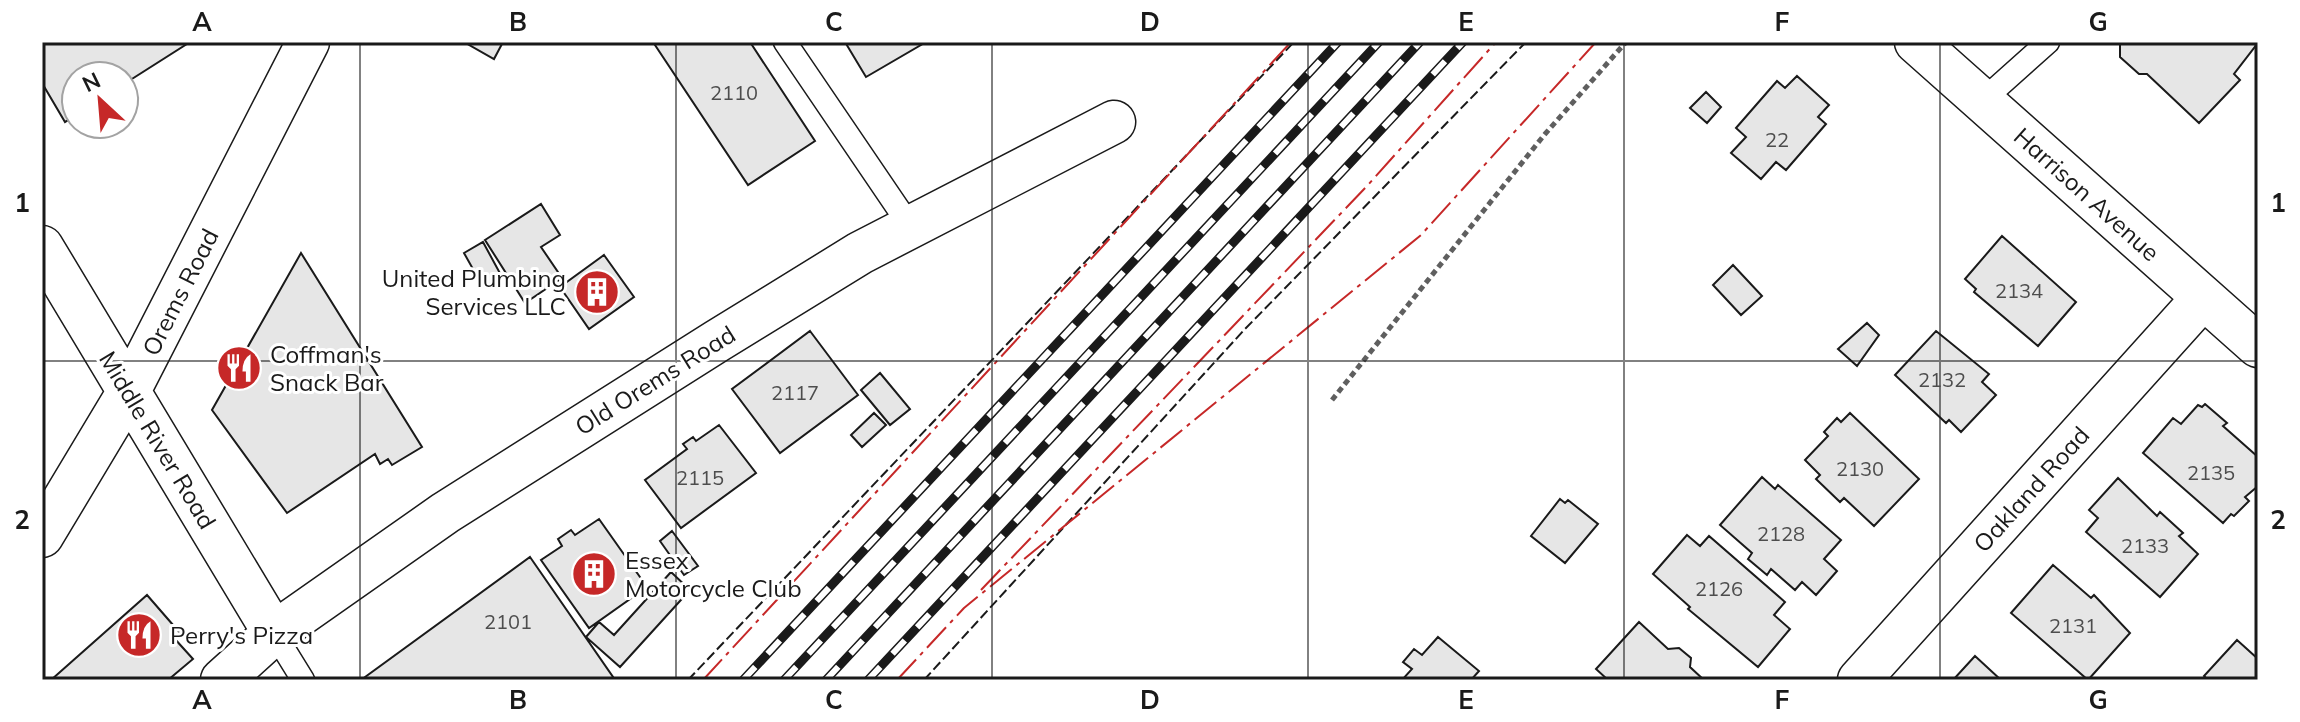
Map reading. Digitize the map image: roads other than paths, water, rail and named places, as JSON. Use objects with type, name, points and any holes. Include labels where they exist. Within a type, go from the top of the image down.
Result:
[{"type":"street","name":"Orems Road","points":[[42,536],[129,391],[308,42]]},
{"type":"street","name":"Harrison Avenue","points":[[1916,42],[2258,346]]},
{"type":"street","name":"Old Orems Road","points":[[222,680],[274,633],[445,513],[717,341],[910,226],[1114,122]]},
{"type":"street","name":"Middle River Road","points":[[42,247],[274,633]]},
{"type":"street","name":"Oakland Road","points":[[1859,680],[2203,298]]},
{"type":"lane","points":[[785,42],[910,226]]},
{"type":"lane","points":[[1982,101],[2048,42]]},
{"type":"lane","points":[[274,633],[303,680]]},
{"type":"railway","points":[[743,680],[1338,42]]},
{"type":"railway","points":[[784,680],[1379,42]]},
{"type":"railway","points":[[826,680],[1420,42]]},
{"type":"railway","points":[[868,680],[1463,42]]},
{"type":"place","name":"United Plumbing Services LLC","points":[[597,292]]},
{"type":"place","name":"Coffman's Snack Bar","points":[[239,368]]},
{"type":"place","name":"Essex Motorcycle Club","points":[[594,574]]},
{"type":"place","name":"Perry's Pizza","points":[[139,635]]}]
